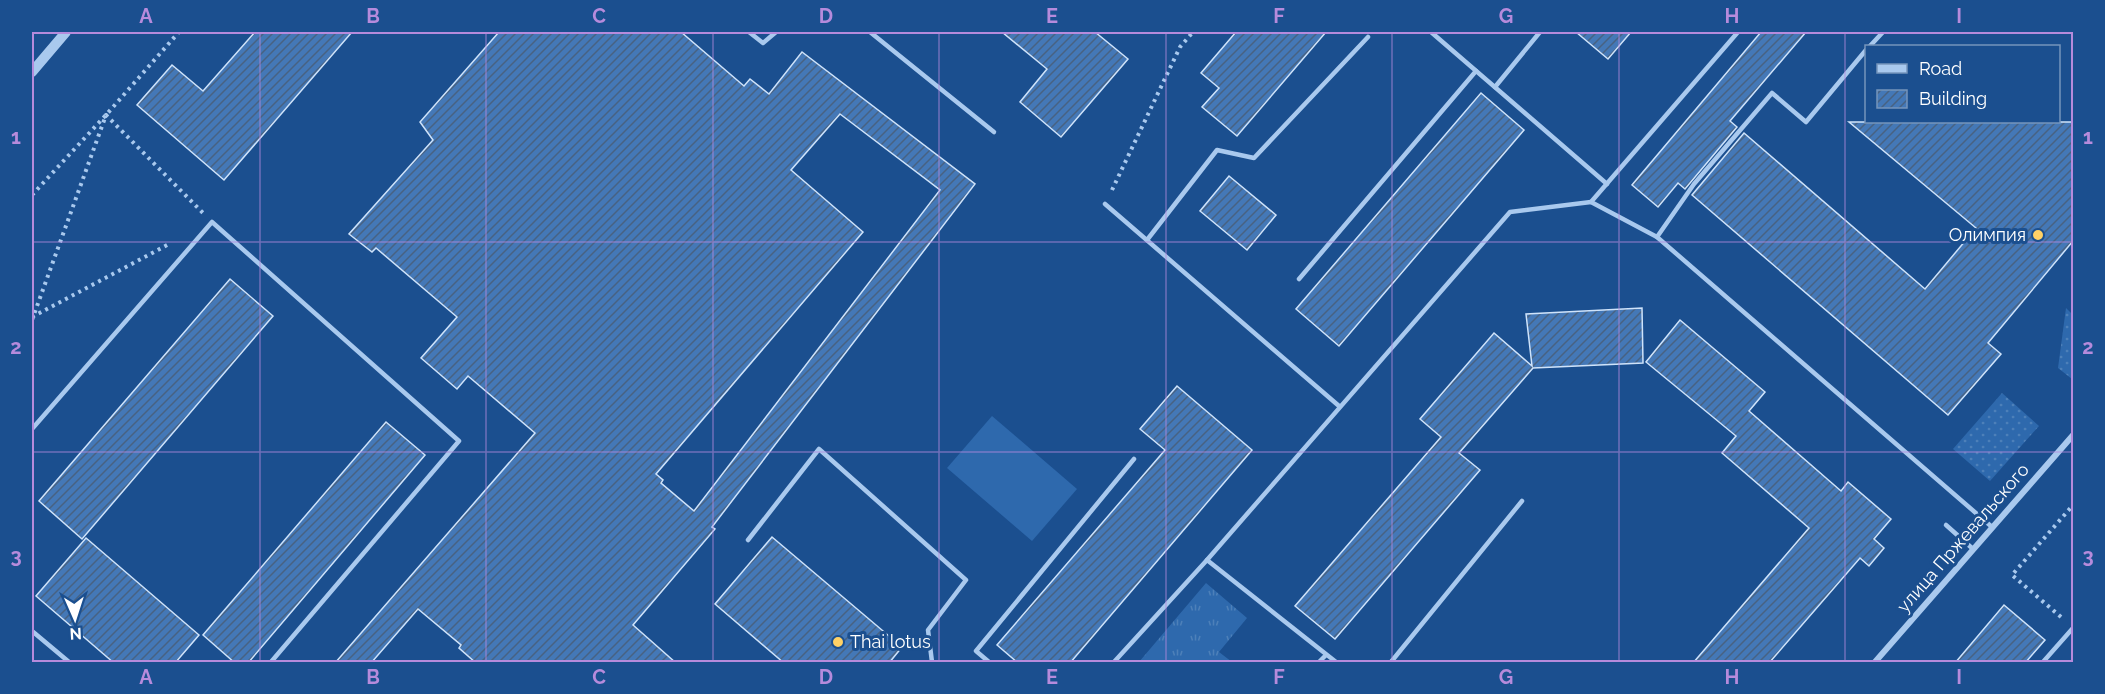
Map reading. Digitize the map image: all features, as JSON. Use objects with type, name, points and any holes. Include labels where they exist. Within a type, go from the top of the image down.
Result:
[{"type":"street","points":[[32,72],[66,32]]},
{"type":"street","name":"улица Пржевальского","points":[[1875,663],[2073,434]]},
{"type":"lane","points":[[749,32],[763,43],[776,32]]},
{"type":"lane","points":[[870,32],[994,132]]},
{"type":"lane","points":[[1431,32],[1607,184]]},
{"type":"lane","points":[[1495,87],[1540,32]]},
{"type":"lane","points":[[1591,202],[1738,32]]},
{"type":"lane","points":[[1871,45],[1883,32]]},
{"type":"lane","points":[[1147,240],[1217,150],[1254,158],[1368,37]]},
{"type":"lane","points":[[1657,237],[1694,184],[1772,93],[1806,122],[1865,51]]},
{"type":"lane","points":[[1299,279],[1476,71]]},
{"type":"lane","points":[[1114,663],[1207,560],[1510,212],[1591,202],[1657,237],[1992,527]]},
{"type":"lane","points":[[1105,204],[1339,406]]},
{"type":"lane","points":[[32,429],[212,222],[459,441],[271,663]]},
{"type":"lane","points":[[748,540],[819,449],[966,580],[928,630],[932,663]]},
{"type":"lane","points":[[989,663],[976,651],[1134,459]]},
{"type":"lane","points":[[1390,663],[1522,501]]},
{"type":"lane","points":[[1946,525],[1973,549]]},
{"type":"lane","points":[[1207,560],[1336,663]]},
{"type":"lane","points":[[2043,663],[2073,628]]},
{"type":"lane","points":[[32,631],[69,663]]},
{"type":"lane","points":[[1319,663],[1326,655]]},
{"type":"path","points":[[32,195],[179,32]]},
{"type":"path","points":[[1105,204],[1180,47],[1193,32]]},
{"type":"path","points":[[106,115],[212,222]]},
{"type":"path","points":[[32,318],[106,115]]},
{"type":"path","points":[[32,318],[180,238]]},
{"type":"path","points":[[2073,504],[2012,575],[2073,628]]},
{"type":"green space","points":[[2066,308],[2073,315],[2072,379],[2058,368]]},
{"type":"green space","points":[[2002,393],[2039,426],[1990,481],[1953,449]]},
{"type":"green space","points":[[992,416],[1077,489],[1032,541],[947,468]]},
{"type":"green space","points":[[1206,583],[1247,618],[1219,652],[1232,662],[1139,662]]},
{"type":"building","points":[[255,32],[352,32],[224,180],[137,105],[172,65],[203,91]]},
{"type":"building","points":[[499,32],[681,32],[744,86],[750,79],[769,94],[802,52],[975,184],[712,527],[715,529],[633,625],[676,663],[476,663],[459,648],[461,645],[418,609],[371,663],[335,663],[535,433],[468,376],[457,389],[421,358],[457,317],[376,248],[372,252],[349,234],[433,140],[420,122]],"holes":[[[840,114],[940,190],[694,511],[661,483],[663,480],[656,474],[863,232],[791,170]]]},
{"type":"building","points":[[1002,32],[1095,32],[1128,59],[1061,137],[1020,102],[1047,69]]},
{"type":"building","points":[[1236,32],[1326,32],[1237,136],[1202,107],[1219,88],[1201,73]]},
{"type":"building","points":[[1576,32],[1631,32],[1608,59]]},
{"type":"building","points":[[1761,32],[1806,32],[1730,121],[1737,127],[1685,189],[1678,183],[1658,207],[1632,185]]},
{"type":"building","points":[[1481,93],[1524,130],[1339,346],[1296,309]]},
{"type":"building","points":[[1849,122],[2073,122],[2073,241],[1988,343],[2001,354],[1948,415],[1692,195],[1744,133],[1925,289],[1976,228]]},
{"type":"building","points":[[1229,176],[1276,215],[1247,250],[1200,211]]},
{"type":"building","points":[[230,279],[273,316],[82,539],[39,501]]},
{"type":"building","points":[[1642,308],[1643,363],[1533,368],[1459,453],[1480,470],[1335,639],[1295,606],[1441,437],[1420,419],[1494,333],[1532,366],[1526,314]]},
{"type":"building","points":[[1680,320],[1765,392],[1749,411],[1841,491],[1848,482],[1891,519],[1874,539],[1884,548],[1869,566],[1860,558],[1769,663],[1693,663],[1809,528],[1722,453],[1736,436],[1646,362]]},
{"type":"building","points":[[1177,386],[1252,450],[1070,663],[1018,663],[997,645],[1165,450],[1140,429]]},
{"type":"building","points":[[386,422],[425,455],[248,663],[235,663],[203,635]]},
{"type":"building","points":[[772,537],[902,647],[889,663],[784,663],[715,604]]},
{"type":"building","points":[[86,538],[199,635],[175,663],[114,663],[36,596]]},
{"type":"building","points":[[2004,605],[2045,640],[2025,663],[1955,663]]},
{"type":"place","name":"Олимпия","points":[[2038,235]]},
{"type":"place","name":"Thai lotus","points":[[838,642]]}]
